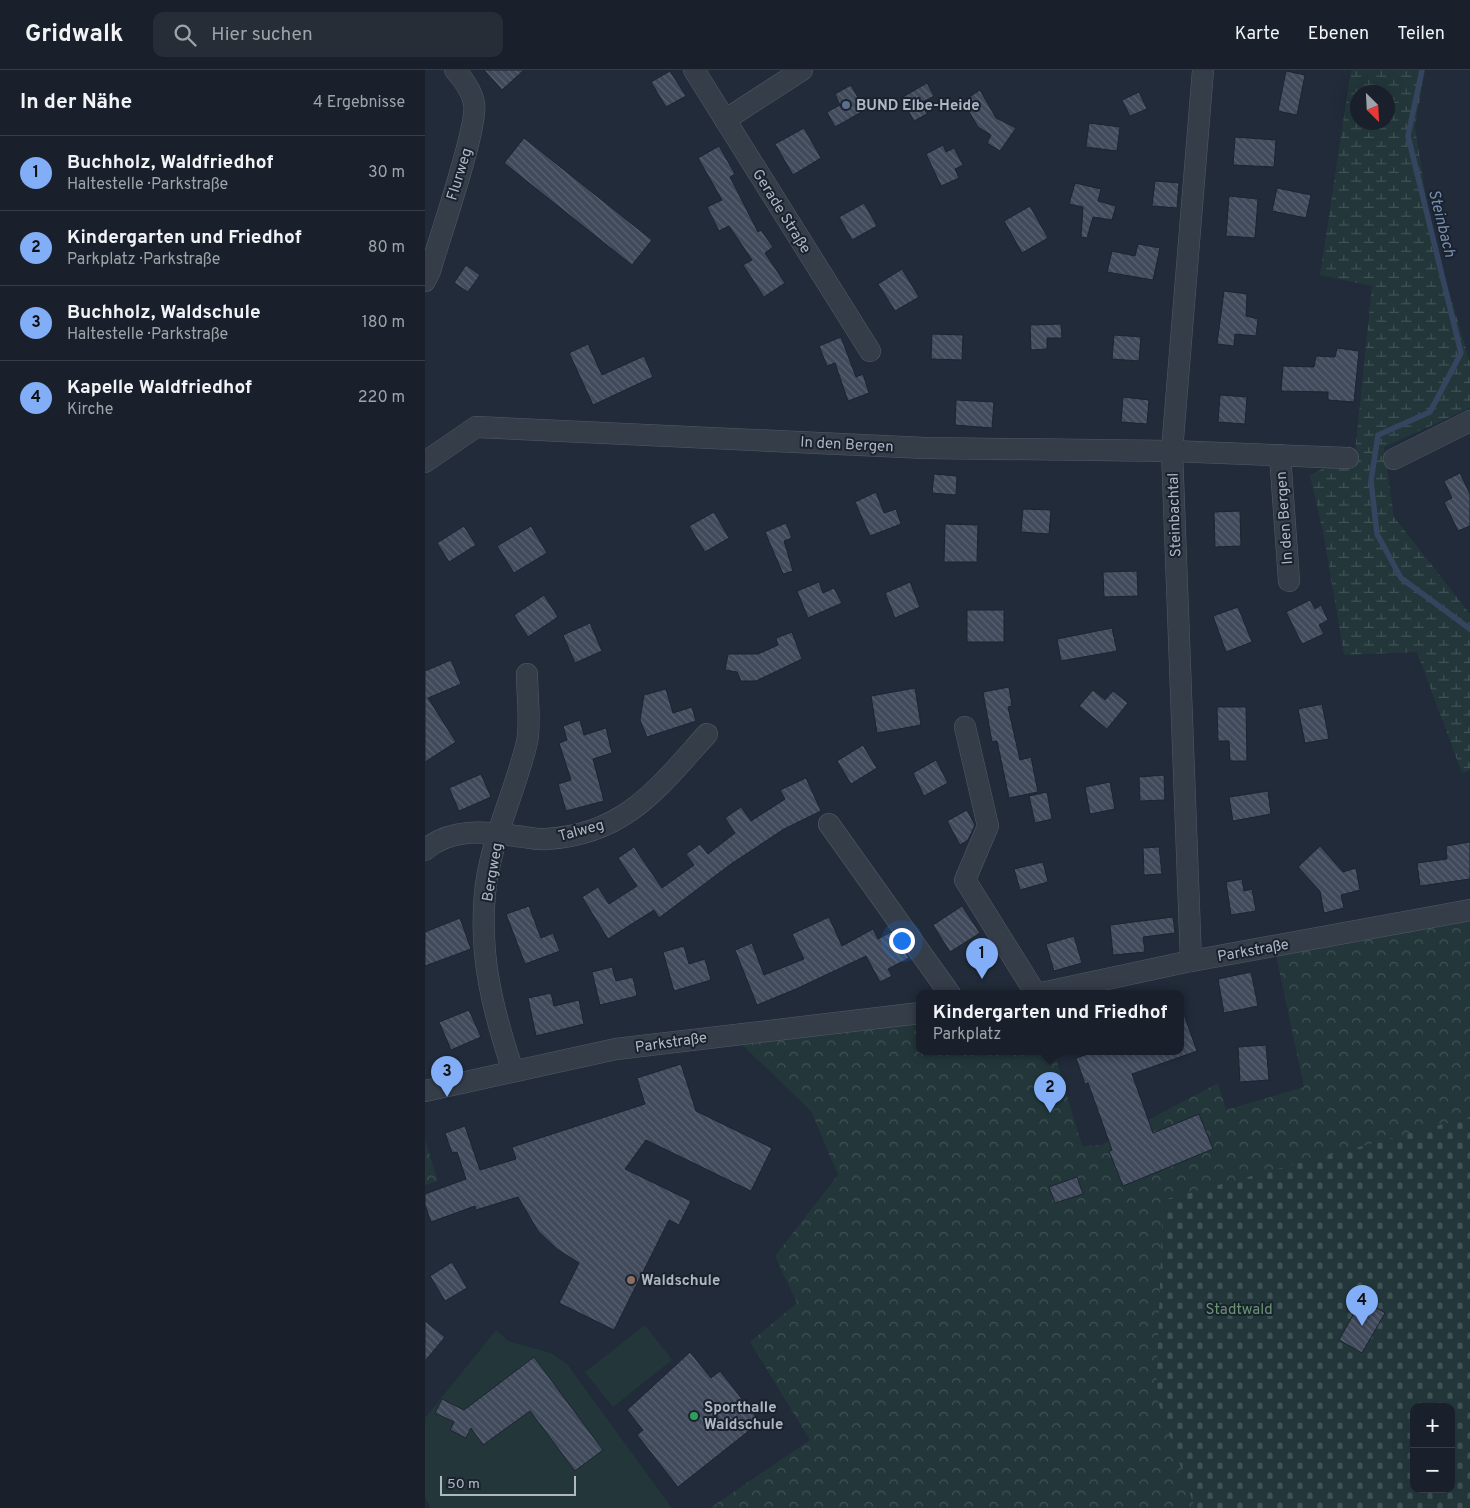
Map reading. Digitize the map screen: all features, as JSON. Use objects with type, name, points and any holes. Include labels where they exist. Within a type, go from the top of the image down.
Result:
[{"type":"street","name":"Flurweg","points":[[425,280],[430,271],[471,131],[475,104],[462,78],[455,70]]},
{"type":"street","name":"Gerade Straße","points":[[694,70],[870,351]]},
{"type":"street","points":[[725,120],[802,70]]},
{"type":"street","name":"Steinbachtal","points":[[1191,961],[1172,450],[1203,70]]},
{"type":"street","points":[[1394,460],[1470,421]]},
{"type":"street","name":"In den Bergen","points":[[425,462],[476,427],[925,448],[1172,450],[1348,458]]},
{"type":"street","name":"In den Bergen","points":[[1279,455],[1289,581]]},
{"type":"street","name":"Bergweg","points":[[513,1071],[489,990],[484,953],[485,892],[499,833],[527,740],[527,674]]},
{"type":"street","name":"Parkstraße","points":[[965,727],[987,826],[965,880],[1034,990]]},
{"type":"street","name":"Talweg","points":[[425,850],[433,843],[461,833],[499,833],[545,840],[573,836],[605,825],[633,810],[653,794],[707,734]]},
{"type":"street","points":[[829,824],[947,990]]},
{"type":"street","name":"Parkstraße","points":[[1056,990],[1191,961],[1470,910]]},
{"type":"street","name":"Parkstraße","points":[[425,1091],[616,1049],[916,1013]]},
{"type":"green space","points":[[1351,70],[1425,70],[1415,127],[1431,230],[1470,363],[1470,408],[1384,447],[1394,517],[1470,614],[1470,770],[1462,773],[1417,652],[1344,655],[1324,537],[1310,475],[1355,452],[1372,286],[1320,275]]},
{"type":"green space","name":"Stadtwald","points":[[1470,910],[1470,1508],[710,1508],[810,1440],[750,1342],[797,1303],[775,1256],[838,1175],[811,1111],[731,1034],[916,1013],[916,1055],[1055,1055],[1082,1146],[1101,1145],[1218,1083],[1226,1110],[1304,1087],[1274,946]]},
{"type":"green space","points":[[1470,1117],[1470,1508],[1195,1508],[1156,1396],[1163,1200]]},
{"type":"green space","points":[[425,1140],[438,1181],[425,1185]]},
{"type":"green space","points":[[645,1325],[672,1360],[613,1407],[585,1372]]},
{"type":"green space","points":[[496,1330],[508,1341],[551,1353],[567,1364],[672,1508],[431,1508],[425,1497],[425,1418]]},
{"type":"building","points":[[484,70],[524,70],[502,90]]},
{"type":"building","points":[[670,71],[686,96],[666,107],[651,82]]},
{"type":"building","points":[[1286,71],[1305,75],[1297,115],[1278,111]]},
{"type":"building","points":[[927,83],[934,96],[921,103],[927,114],[914,121],[901,98]]},
{"type":"building","points":[[851,85],[865,110],[835,127],[827,112],[840,105],[835,94]]},
{"type":"building","points":[[980,90],[996,118],[1016,128],[1000,151],[987,143],[991,135],[978,127],[963,101]]},
{"type":"building","points":[[1139,92],[1147,109],[1130,116],[1122,100]]},
{"type":"building","points":[[1089,123],[1120,127],[1117,151],[1086,147]]},
{"type":"building","points":[[804,128],[821,158],[793,175],[775,144]]},
{"type":"building","points":[[1235,137],[1276,140],[1274,167],[1233,165]]},
{"type":"building","points":[[524,138],[652,240],[632,265],[504,163]]},
{"type":"building","points":[[943,145],[946,152],[954,148],[963,165],[955,169],[959,178],[941,186],[926,154]]},
{"type":"building","points":[[719,146],[735,174],[730,177],[758,232],[761,230],[773,247],[765,253],[785,283],[764,297],[743,265],[752,260],[729,226],[719,231],[707,207],[722,200],[698,158]]},
{"type":"building","points":[[1155,181],[1179,183],[1177,208],[1152,206]]},
{"type":"building","points":[[1075,183],[1101,189],[1098,201],[1116,206],[1112,220],[1093,217],[1087,238],[1081,237],[1083,207],[1069,204]]},
{"type":"building","points":[[1277,188],[1311,195],[1306,218],[1272,211]]},
{"type":"building","points":[[1229,196],[1258,199],[1255,238],[1226,236]]},
{"type":"building","points":[[864,203],[877,226],[852,240],[839,217]]},
{"type":"building","points":[[1030,206],[1048,238],[1022,253],[1004,221]]},
{"type":"building","points":[[1138,244],[1160,248],[1153,280],[1107,272],[1112,251],[1135,256]]},
{"type":"building","points":[[466,265],[480,275],[468,292],[454,283]]},
{"type":"building","points":[[902,269],[919,297],[895,311],[878,284]]},
{"type":"building","points":[[1224,291],[1247,294],[1246,316],[1258,319],[1256,336],[1235,334],[1234,346],[1217,344]]},
{"type":"building","points":[[1061,324],[1062,338],[1047,338],[1047,349],[1031,350],[1030,325]]},
{"type":"building","points":[[932,334],[963,335],[962,360],[931,359]]},
{"type":"building","points":[[1114,335],[1141,337],[1139,361],[1112,359]]},
{"type":"building","points":[[841,337],[856,377],[863,374],[869,393],[848,401],[835,363],[827,366],[819,346]]},
{"type":"building","points":[[588,344],[602,375],[644,356],[653,377],[593,405],[569,353]]},
{"type":"building","points":[[1337,348],[1359,351],[1354,402],[1328,400],[1328,392],[1281,391],[1283,366],[1314,367],[1316,356],[1335,357]]},
{"type":"building","points":[[1220,395],[1247,397],[1245,424],[1218,422]]},
{"type":"building","points":[[1123,397],[1149,400],[1147,424],[1121,422]]},
{"type":"building","points":[[956,400],[994,402],[992,428],[955,425]]},
{"type":"building","points":[[1460,473],[1470,494],[1470,526],[1458,531],[1444,502],[1452,498],[1444,481]]},
{"type":"building","points":[[934,474],[957,476],[956,495],[932,493]]},
{"type":"building","points":[[876,492],[884,513],[896,509],[901,524],[870,536],[855,502]]},
{"type":"building","points":[[1023,509],[1051,510],[1049,534],[1021,532]]},
{"type":"building","points":[[1240,511],[1241,546],[1215,547],[1214,512]]},
{"type":"building","points":[[714,512],[729,538],[705,552],[689,526]]},
{"type":"building","points":[[786,523],[792,538],[784,541],[793,571],[783,574],[765,532]]},
{"type":"building","points":[[945,524],[978,525],[977,562],[944,562]]},
{"type":"building","points":[[464,526],[476,545],[449,562],[437,543]]},
{"type":"building","points":[[531,526],[547,553],[514,573],[497,546]]},
{"type":"building","points":[[1137,571],[1138,596],[1104,597],[1103,572]]},
{"type":"building","points":[[819,582],[823,593],[834,588],[842,603],[808,618],[797,591]]},
{"type":"building","points":[[910,582],[920,607],[895,618],[885,593]]},
{"type":"building","points":[[544,595],[558,617],[528,637],[514,615]]},
{"type":"building","points":[[1310,600],[1315,609],[1321,605],[1328,620],[1319,625],[1324,634],[1302,644],[1286,612]]},
{"type":"building","points":[[1238,607],[1252,642],[1226,652],[1213,616]]},
{"type":"building","points":[[967,610],[1004,610],[1004,642],[967,642]]},
{"type":"building","points":[[590,623],[602,651],[575,663],[563,635]]},
{"type":"building","points":[[1112,628],[1117,651],[1061,661],[1057,639]]},
{"type":"building","points":[[792,632],[802,659],[756,681],[741,681],[737,672],[725,670],[728,654],[758,654],[778,645],[776,638]]},
{"type":"building","points":[[451,660],[461,684],[428,698],[456,742],[425,762],[425,671]]},
{"type":"building","points":[[1009,687],[1012,706],[1008,707],[1020,760],[1031,757],[1038,792],[1009,798],[997,741],[992,742],[983,692]]},
{"type":"building","points":[[915,688],[921,725],[877,733],[871,696]]},
{"type":"building","points":[[666,689],[673,713],[692,707],[696,721],[647,737],[640,720],[644,695]]},
{"type":"building","points":[[1093,690],[1105,700],[1113,691],[1128,703],[1107,729],[1079,706]]},
{"type":"building","points":[[1322,704],[1329,739],[1305,743],[1298,709]]},
{"type":"building","points":[[1217,707],[1246,707],[1247,761],[1230,761],[1229,741],[1218,741]]},
{"type":"building","points":[[580,720],[584,735],[606,728],[612,753],[593,759],[604,801],[566,811],[558,784],[571,780],[559,743],[567,740],[563,726]]},
{"type":"building","points":[[863,745],[877,768],[851,784],[837,761]]},
{"type":"building","points":[[936,760],[948,783],[924,796],[913,773]]},
{"type":"building","points":[[481,774],[491,797],[459,811],[449,788]]},
{"type":"building","points":[[1164,775],[1165,800],[1140,801],[1139,777]]},
{"type":"building","points":[[806,778],[821,811],[784,829],[731,864],[659,918],[654,910],[608,939],[582,897],[598,887],[609,904],[637,886],[618,858],[634,847],[662,888],[694,865],[686,854],[700,844],[708,854],[735,833],[725,818],[741,807],[751,821],[785,799],[780,790]]},
{"type":"building","points":[[1110,782],[1115,809],[1090,814],[1085,787]]},
{"type":"building","points":[[1268,791],[1271,814],[1233,821],[1229,797]]},
{"type":"building","points":[[1047,792],[1052,819],[1035,823],[1029,796]]},
{"type":"building","points":[[967,810],[975,825],[968,840],[960,845],[947,821]]},
{"type":"building","points":[[1470,842],[1470,879],[1420,886],[1417,863],[1447,859],[1446,846]]},
{"type":"building","points":[[1320,846],[1343,872],[1356,868],[1360,890],[1341,895],[1344,908],[1324,913],[1320,891],[1298,867]]},
{"type":"building","points":[[1159,847],[1162,874],[1144,875],[1143,848]]},
{"type":"building","points":[[1043,862],[1048,882],[1020,890],[1014,869]]},
{"type":"building","points":[[1242,879],[1244,891],[1252,889],[1256,911],[1231,915],[1226,882]]},
{"type":"building","points":[[529,906],[541,938],[553,933],[560,951],[525,964],[506,914]]},
{"type":"building","points":[[962,906],[980,933],[950,952],[933,925]]},
{"type":"building","points":[[829,917],[842,946],[873,929],[878,939],[891,932],[909,958],[888,969],[892,976],[880,982],[866,956],[757,1005],[735,950],[752,943],[764,975],[804,959],[792,934]]},
{"type":"building","points":[[1173,917],[1175,933],[1143,937],[1145,952],[1113,955],[1110,925]]},
{"type":"building","points":[[460,918],[471,949],[425,966],[425,932]]},
{"type":"building","points":[[1074,936],[1082,963],[1054,971],[1046,944]]},
{"type":"building","points":[[684,946],[689,964],[705,959],[711,980],[674,991],[663,952]]},
{"type":"building","points":[[612,967],[616,981],[633,977],[637,996],[600,1005],[592,972]]},
{"type":"building","points":[[1251,972],[1258,1006],[1224,1013],[1218,979]]},
{"type":"building","points":[[551,993],[554,1006],[579,1000],[584,1024],[536,1036],[528,998]]},
{"type":"building","points":[[469,1010],[481,1037],[451,1050],[439,1022]]},
{"type":"building","points":[[1184,1015],[1197,1051],[1132,1074],[1153,1133],[1199,1114],[1213,1149],[1123,1186],[1109,1151],[1112,1150],[1088,1083],[1085,1084],[1076,1058],[1085,1055],[1184,1055]]},
{"type":"building","points":[[1266,1045],[1269,1080],[1240,1082],[1238,1047]]},
{"type":"building","points":[[681,1064],[696,1111],[772,1148],[751,1191],[646,1140],[625,1169],[691,1201],[679,1225],[669,1220],[614,1330],[559,1303],[579,1263],[557,1249],[538,1231],[518,1197],[476,1210],[475,1206],[431,1222],[425,1205],[425,1194],[466,1179],[457,1152],[452,1153],[445,1133],[465,1126],[480,1170],[516,1159],[512,1147],[645,1104],[637,1078]]},
{"type":"building","points":[[1077,1177],[1083,1194],[1055,1203],[1049,1187]]},
{"type":"building","points":[[452,1262],[467,1288],[445,1301],[430,1276]]},
{"type":"building","points":[[1362,1299],[1385,1313],[1362,1353],[1339,1340]]},
{"type":"building","points":[[425,1321],[445,1337],[425,1361]]},
{"type":"building","name":"Sporthalle Waldschule","points":[[690,1352],[711,1378],[720,1371],[760,1422],[678,1487],[637,1435],[643,1430],[627,1410]]},
{"type":"building","points":[[534,1357],[603,1450],[575,1471],[530,1411],[483,1445],[471,1428],[466,1438],[450,1430],[454,1422],[435,1413],[442,1399],[464,1410]]},
{"type":"waterway","name":"Steinbach","points":[[1422,70],[1408,136],[1461,353],[1430,412],[1378,435],[1371,481],[1377,534],[1401,578],[1470,629]]},
{"type":"place","name":"BUND Elbe-Heide","points":[[846,105]]},
{"type":"place","name":"Buchholz, Waldfriedhof","points":[[982,979]]},
{"type":"place","name":"Buchholz, Waldschule","points":[[447,1097]]},
{"type":"place","name":"Kindergarten und Friedhof","points":[[1050,1113]]},
{"type":"place","name":"Waldschule","points":[[631,1280]]},
{"type":"place","name":"Kapelle Waldfriedhof","points":[[1362,1326]]},
{"type":"place","name":"Sporthalle Waldschule","points":[[694,1416]]}]
